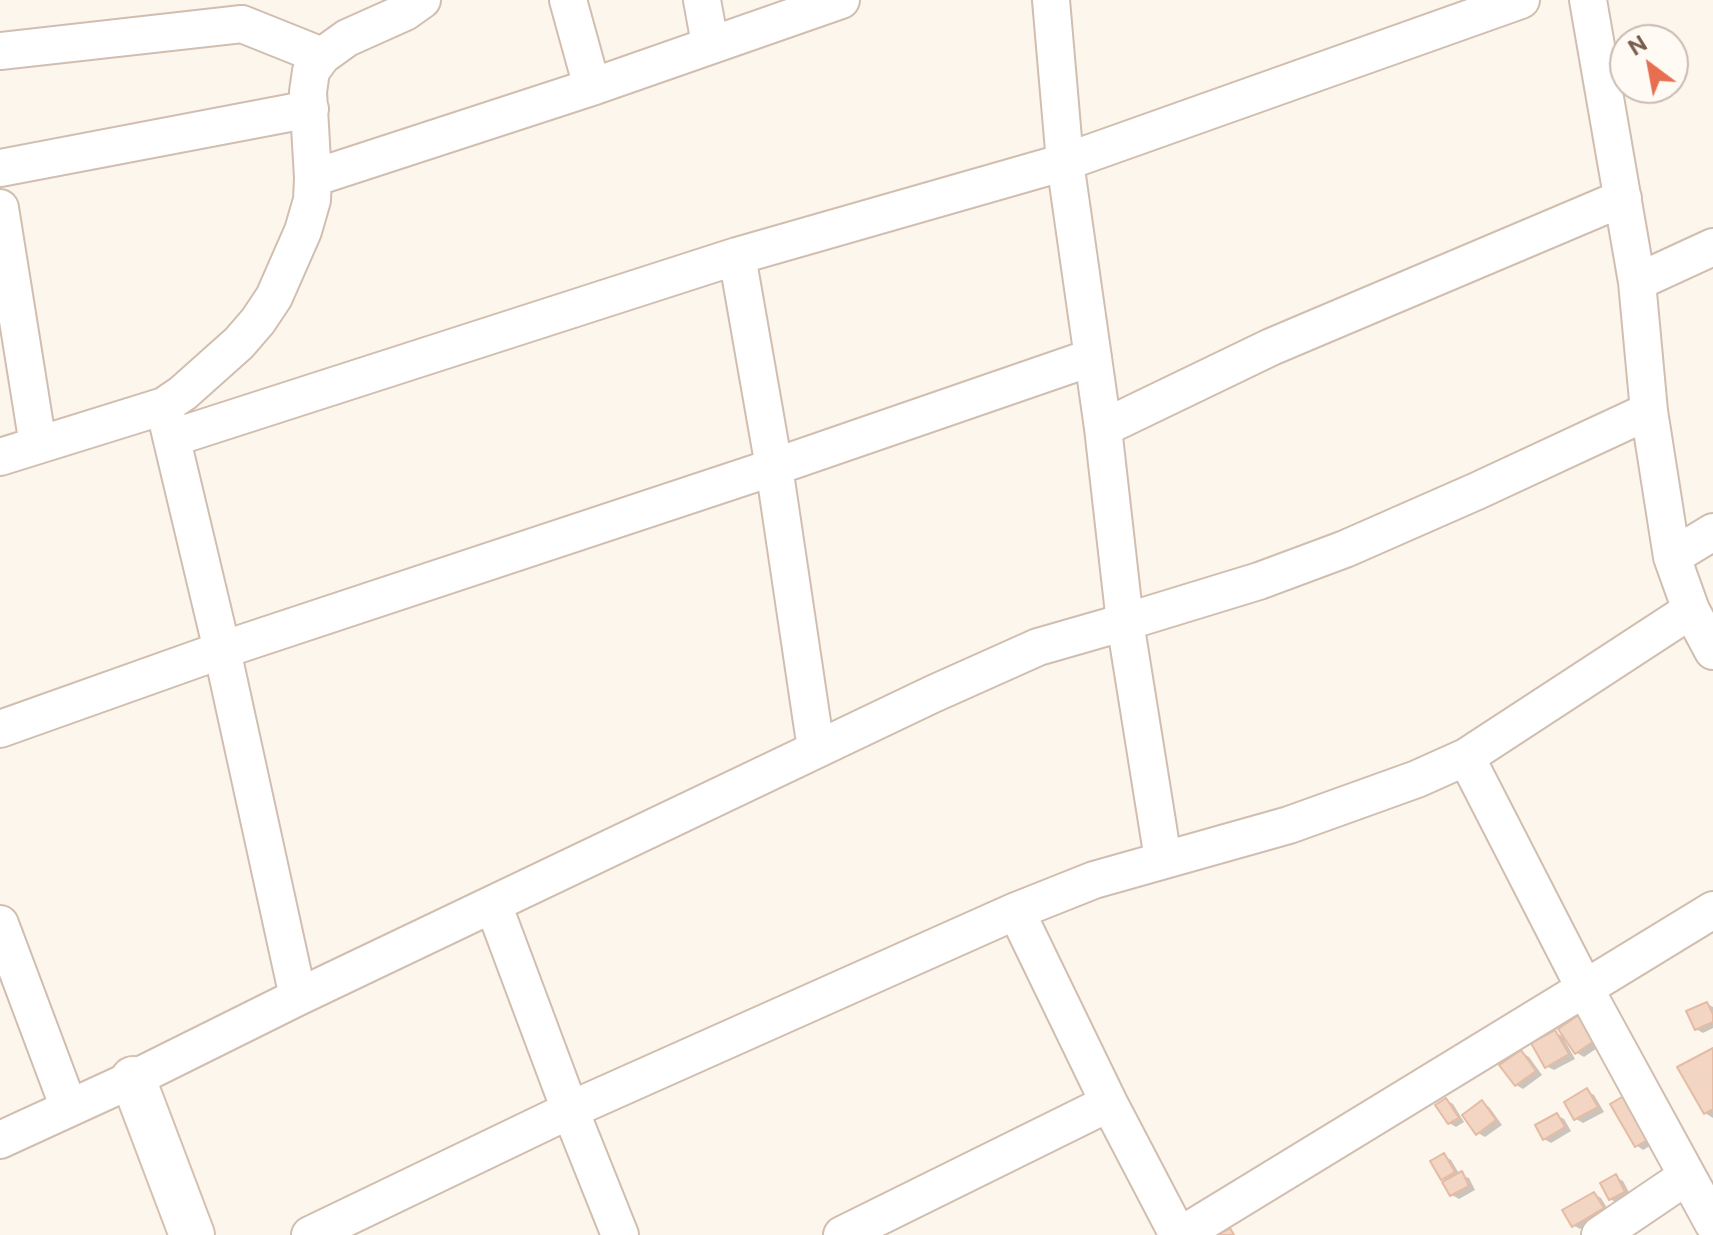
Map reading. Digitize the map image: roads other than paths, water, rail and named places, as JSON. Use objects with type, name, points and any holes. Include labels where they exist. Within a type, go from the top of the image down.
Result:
[{"type":"street","points":[[298,997],[168,422],[183,393],[239,343],[258,321],[274,297],[303,231],[312,200],[308,92],[311,71],[322,56],[347,38],[405,12],[422,0]]},
{"type":"street","points":[[568,0],[592,87]]},
{"type":"street","points":[[702,0],[710,44]]},
{"type":"street","points":[[313,178],[592,87],[841,0]]},
{"type":"street","points":[[1051,0],[1065,162],[1103,428],[1125,622],[1163,859]]},
{"type":"street","points":[[0,457],[38,445],[168,422],[1065,162],[1521,0]]},
{"type":"street","points":[[1588,0],[1637,282],[1649,411],[1672,557],[1691,610],[1713,651]]},
{"type":"street","points":[[0,51],[242,24],[322,56]]},
{"type":"street","points":[[0,168],[310,109]]},
{"type":"street","points":[[1103,428],[1271,347],[1623,198]]},
{"type":"street","points":[[0,208],[5,266],[38,445]]},
{"type":"street","points":[[1637,282],[1713,247]]},
{"type":"street","points":[[737,256],[774,467],[816,749]]},
{"type":"street","points":[[0,729],[222,650],[774,467],[1093,357]]},
{"type":"street","points":[[0,1140],[133,1079],[816,749],[1038,647],[1259,581],[1345,549],[1649,411]]},
{"type":"street","points":[[1672,557],[1713,532]]},
{"type":"street","points":[[310,1235],[570,1110],[1016,911],[1094,880],[1289,825],[1417,779],[1466,757],[1691,610]]},
{"type":"street","points":[[1466,757],[1584,987],[1713,1223]]},
{"type":"street","points":[[493,904],[620,1235]]},
{"type":"street","points":[[1016,911],[1109,1103],[1180,1235],[1713,910]]},
{"type":"street","points":[[0,924],[69,1108]]},
{"type":"street","points":[[133,1079],[192,1235]]},
{"type":"street","points":[[842,1235],[1109,1103]]},
{"type":"street","points":[[1600,1235],[1687,1176]]}]
